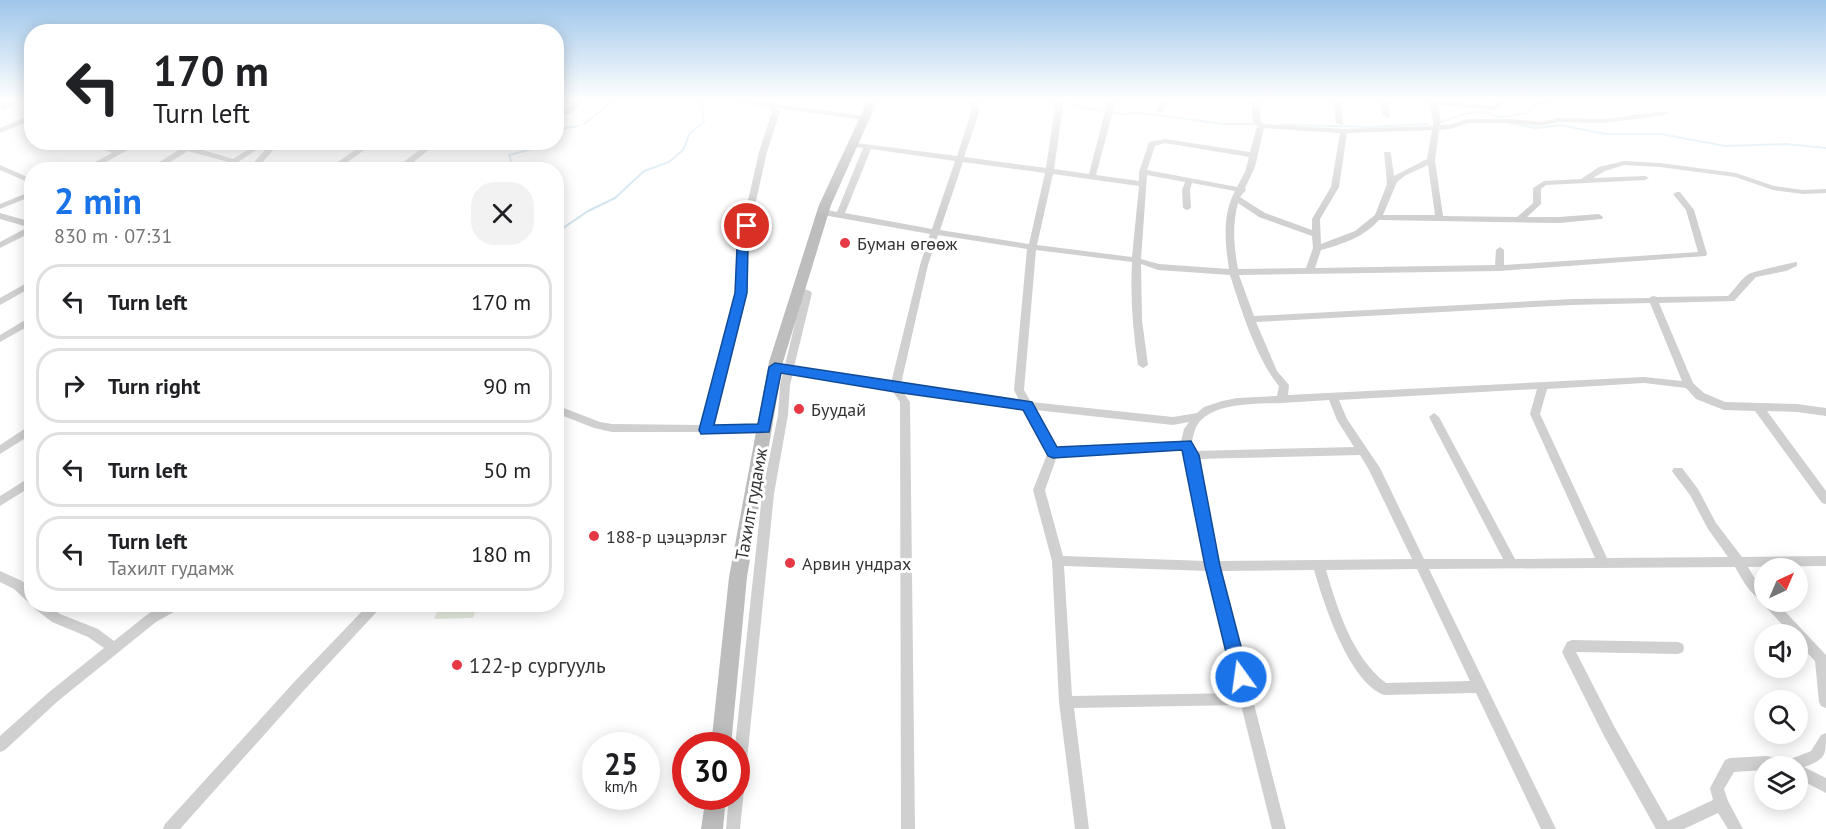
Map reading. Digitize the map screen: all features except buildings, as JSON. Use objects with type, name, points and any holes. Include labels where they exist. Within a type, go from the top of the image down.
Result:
[{"type":"main road","name":"Тахилт гудамж","points":[[722,732],[738,577],[764,429],[782,368],[798,290],[823,212],[854,139]]},
{"type":"main road","points":[[712,829],[714,810]]},
{"type":"street","points":[[706,430],[741,293],[743,247],[767,139]]},
{"type":"street","points":[[908,829],[905,402],[895,387],[924,265],[966,139]]},
{"type":"street","points":[[1054,139],[1050,170],[1030,256],[1019,390],[1053,452],[1039,490],[1058,561],[1066,702],[1082,829]]},
{"type":"street","points":[[1092,177],[1102,139]]},
{"type":"street","points":[[1257,139],[1239,194],[1232,206],[1228,233],[1233,272],[1274,372],[1284,385],[1282,399]]},
{"type":"street","points":[[1310,271],[1317,248],[1316,219],[1335,187],[1341,139]]},
{"type":"street","points":[[1433,139],[1431,160],[1439,218]]},
{"type":"street","points":[[1143,365],[1134,291],[1143,172],[1152,144],[1156,141],[1165,141],[1253,154]]},
{"type":"street","points":[[852,144],[1143,184]]},
{"type":"street","points":[[840,215],[868,146]]},
{"type":"street","points":[[111,150],[119,153]]},
{"type":"street","points":[[100,162],[125,150]]},
{"type":"street","points":[[164,162],[184,150]]},
{"type":"street","points":[[194,150],[233,161],[258,150]]},
{"type":"street","points":[[257,162],[267,150]]},
{"type":"street","points":[[343,162],[360,150]]},
{"type":"street","points":[[409,162],[425,150]]},
{"type":"street","points":[[1317,248],[1352,237],[1378,217],[1391,184],[1387,154]]},
{"type":"street","points":[[1391,184],[1431,160]]},
{"type":"street","points":[[1583,181],[1602,169],[1624,163],[1660,165],[1736,175],[1773,188],[1803,192],[1826,191]]},
{"type":"street","points":[[0,166],[24,178]]},
{"type":"street","points":[[1143,172],[1239,194],[1262,215],[1316,234]]},
{"type":"street","points":[[1518,219],[1537,204],[1537,188],[1545,183],[1645,178]]},
{"type":"street","points":[[1186,207],[1186,190],[1189,181]]},
{"type":"street","points":[[823,212],[987,241],[1033,245],[1136,260],[1158,267],[1233,272],[1499,268],[1703,254],[1690,210],[1677,194]]},
{"type":"street","points":[[0,207],[24,197]]},
{"type":"street","points":[[0,216],[24,224]]},
{"type":"street","points":[[1378,217],[1559,220],[1599,217]]},
{"type":"street","points":[[0,245],[24,232]]},
{"type":"street","points":[[1499,268],[1500,250]]},
{"type":"street","points":[[1252,319],[1653,299],[1731,299],[1753,275],[1783,269],[1794,264]]},
{"type":"street","points":[[0,302],[24,288]]},
{"type":"street","points":[[1653,299],[1689,385],[1700,396],[1724,406],[1826,411]]},
{"type":"street","points":[[0,339],[24,324]]},
{"type":"street","points":[[734,829],[750,653],[768,494],[783,415],[782,368],[895,387],[1027,405],[1173,421],[1198,416],[1228,402],[1418,390],[1542,386],[1557,383],[1644,380],[1689,385]]},
{"type":"street","points":[[1542,386],[1535,414],[1603,562]]},
{"type":"street","points":[[1333,397],[1342,420],[1374,468],[1549,829]]},
{"type":"street","points":[[1760,408],[1826,500]]},
{"type":"street","points":[[564,412],[612,428],[764,429]]},
{"type":"street","points":[[1198,416],[1186,431],[1189,450],[1213,566],[1279,829]]},
{"type":"street","points":[[1434,417],[1511,562]]},
{"type":"street","points":[[0,450],[24,434]]},
{"type":"street","points":[[1053,452],[1363,451]]},
{"type":"street","points":[[1678,471],[1694,492],[1712,526],[1754,585]]},
{"type":"street","points":[[0,502],[24,486]]},
{"type":"street","points":[[1058,561],[1213,566],[1826,561]]},
{"type":"street","points":[[1319,566],[1329,603],[1346,639],[1373,682],[1384,689],[1480,687]]},
{"type":"street","points":[[0,576],[24,591]]},
{"type":"street","points":[[738,577],[759,579]]},
{"type":"street","points":[[48,612],[56,618],[93,633],[114,648]]},
{"type":"street","points":[[0,745],[53,697],[152,618],[163,612]]},
{"type":"street","points":[[170,829],[301,684],[370,612]]},
{"type":"street","points":[[1778,612],[1821,659],[1826,702]]},
{"type":"street","points":[[1678,648],[1588,645],[1572,646],[1569,652],[1609,731],[1666,829],[1721,804]]},
{"type":"street","points":[[730,654],[750,653]]},
{"type":"street","points":[[1066,702],[1246,699]]},
{"type":"street","points":[[1808,759],[1816,756],[1826,740]]},
{"type":"street","points":[[1736,829],[1721,804],[1717,788],[1730,765],[1754,764]]},
{"type":"street","points":[[1808,777],[1826,786]]},
{"type":"shaded area","points":[[437,612],[475,612],[473,618],[434,619]]},
{"type":"waterway","points":[[564,228],[588,211],[615,198],[644,171],[669,162],[683,150],[688,139]]},
{"type":"waterway","points":[[1686,139],[1725,146],[1786,144],[1826,148]]},
{"type":"waterway","points":[[512,162],[509,155],[528,150]]},
{"type":"place","name":"Буман өгөөж","points":[[845,243]]},
{"type":"place","name":"Буудай","points":[[799,409]]},
{"type":"place","name":"188-р цэцэрлэг","points":[[594,536]]},
{"type":"place","name":"Арвин ундрах","points":[[790,563]]},
{"type":"place","name":"122-р сургууль","points":[[457,665]]},
{"type":"route","points":[[747,226],[743,247],[741,293],[726,343],[706,430],[764,429],[775,367],[895,387],[1027,405],[1053,452],[1186,445],[1191,455],[1213,566],[1241,677]]}]
